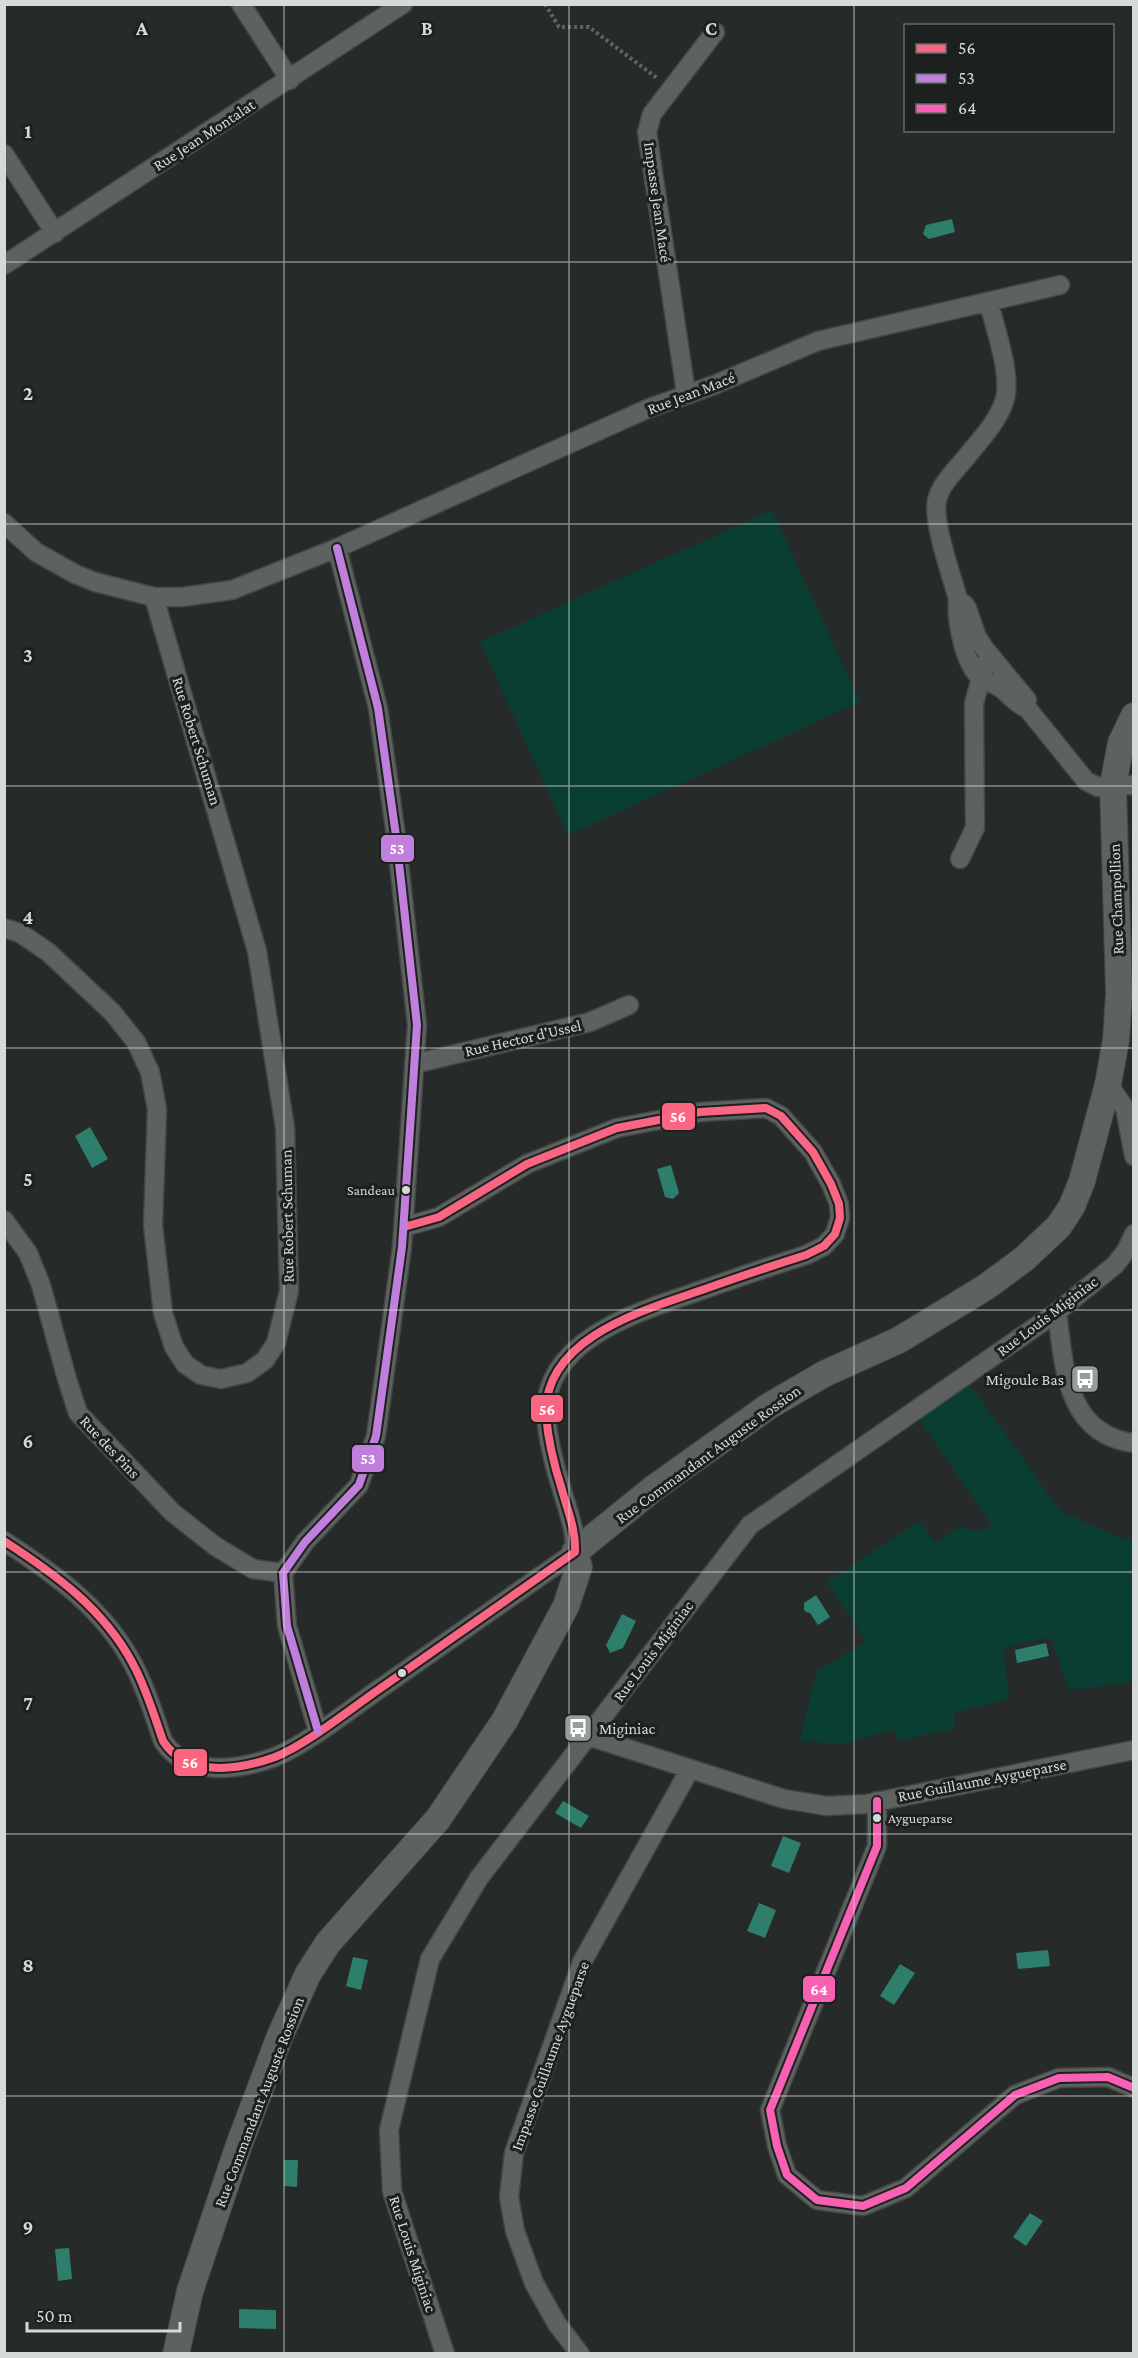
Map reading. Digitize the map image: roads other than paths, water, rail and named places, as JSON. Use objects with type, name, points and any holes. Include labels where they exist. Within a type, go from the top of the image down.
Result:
[{"type":"street","points":[[241,4],[290,80]]},
{"type":"street","name":"Rue Jean Montalat","points":[[4,265],[403,4]]},
{"type":"street","name":"Impasse Jean Macé","points":[[686,393],[647,132],[651,114],[715,32]]},
{"type":"street","points":[[4,154],[55,233]]},
{"type":"street","name":"Rue Jean Macé","points":[[4,524],[36,552],[75,574],[154,597],[182,597],[232,590],[337,548],[686,393],[714,385],[818,341],[1060,285]]},
{"type":"street","points":[[989,303],[1006,377],[1005,401],[988,429],[943,486],[937,501],[936,516],[958,599],[957,610],[964,645],[970,663],[980,677],[1001,688],[1018,705],[1027,708],[1086,781],[1098,787],[1123,785]]},
{"type":"street","points":[[318,1731],[287,1626],[283,1573],[305,1542],[359,1485],[376,1436],[404,1227],[417,1024],[396,836],[379,719],[337,548]]},
{"type":"street","name":"Rue Robert Schuman","points":[[4,928],[20,933],[48,952],[112,1012],[136,1042],[150,1072],[157,1109],[153,1225],[163,1313],[174,1347],[185,1364],[201,1375],[221,1379],[247,1373],[265,1360],[276,1343],[289,1291],[285,1128],[257,951],[154,597]]},
{"type":"street","points":[[958,599],[967,608],[977,637],[1027,699],[1027,708]]},
{"type":"street","points":[[960,859],[975,828],[974,704],[980,677],[991,656]]},
{"type":"street","name":"Rue Champollion","points":[[1108,1084],[1116,1040],[1119,994],[1123,785],[1121,743],[1134,716]]},
{"type":"street","name":"Rue Hector d'Ussel","points":[[414,1064],[590,1022],[629,1005]]},
{"type":"street","points":[[1108,1084],[1125,1108],[1134,1156]]},
{"type":"street","name":"Rue Commandant Auguste Rossion","points":[[176,2354],[190,2290],[239,2145],[280,2037],[308,1974],[328,1943],[438,1819],[505,1720],[566,1606],[579,1567],[575,1552],[654,1488],[769,1406],[824,1374],[899,1340],[986,1287],[1024,1259],[1059,1226],[1072,1206],[1082,1181],[1108,1084]]},
{"type":"street","points":[[4,1541],[40,1564],[81,1596],[109,1628],[133,1664],[163,1741],[170,1751],[181,1759],[198,1766],[216,1768],[254,1763],[276,1756],[318,1731],[575,1552],[576,1535],[549,1446],[546,1415],[546,1399],[554,1378],[565,1360],[605,1329],[633,1314],[806,1255],[824,1246],[835,1234],[840,1218],[839,1204],[813,1152],[781,1116],[766,1108],[739,1108],[700,1112],[617,1128],[527,1164],[439,1217],[404,1227]]},
{"type":"street","name":"Rue des Pins","points":[[4,1220],[28,1253],[40,1285],[78,1413],[172,1512],[206,1539],[253,1569],[283,1573]]},
{"type":"street","name":"Rue Louis Miginiac","points":[[446,2354],[392,2191],[389,2130],[430,1959],[479,1878],[750,1525],[1057,1312],[1115,1265],[1126,1251],[1134,1234]]},
{"type":"street","points":[[1057,1312],[1064,1369],[1080,1410],[1088,1422],[1102,1434],[1134,1443]]},
{"type":"street","name":"Rue Guillaume Aygueparse","points":[[588,1736],[784,1799],[827,1806],[877,1802],[1134,1750]]},
{"type":"street","name":"Impasse Guillaume Aygueparse","points":[[583,2353],[556,2324],[534,2283],[515,2231],[509,2197],[514,2153],[582,1962],[690,1769]]},
{"type":"street","points":[[877,1802],[877,1846],[770,2110],[777,2146],[787,2175],[816,2200],[863,2206],[906,2188],[1015,2095],[1059,2078],[1108,2077],[1134,2088]]},
{"type":"place","name":"Sandeau","points":[[406,1190]]},
{"type":"place","name":"Migoule Bas","points":[[1085,1379]]},
{"type":"place","name":"Miginiac","points":[[578,1728]]},
{"type":"place","name":"Aygueparse","points":[[877,1818]]}]
